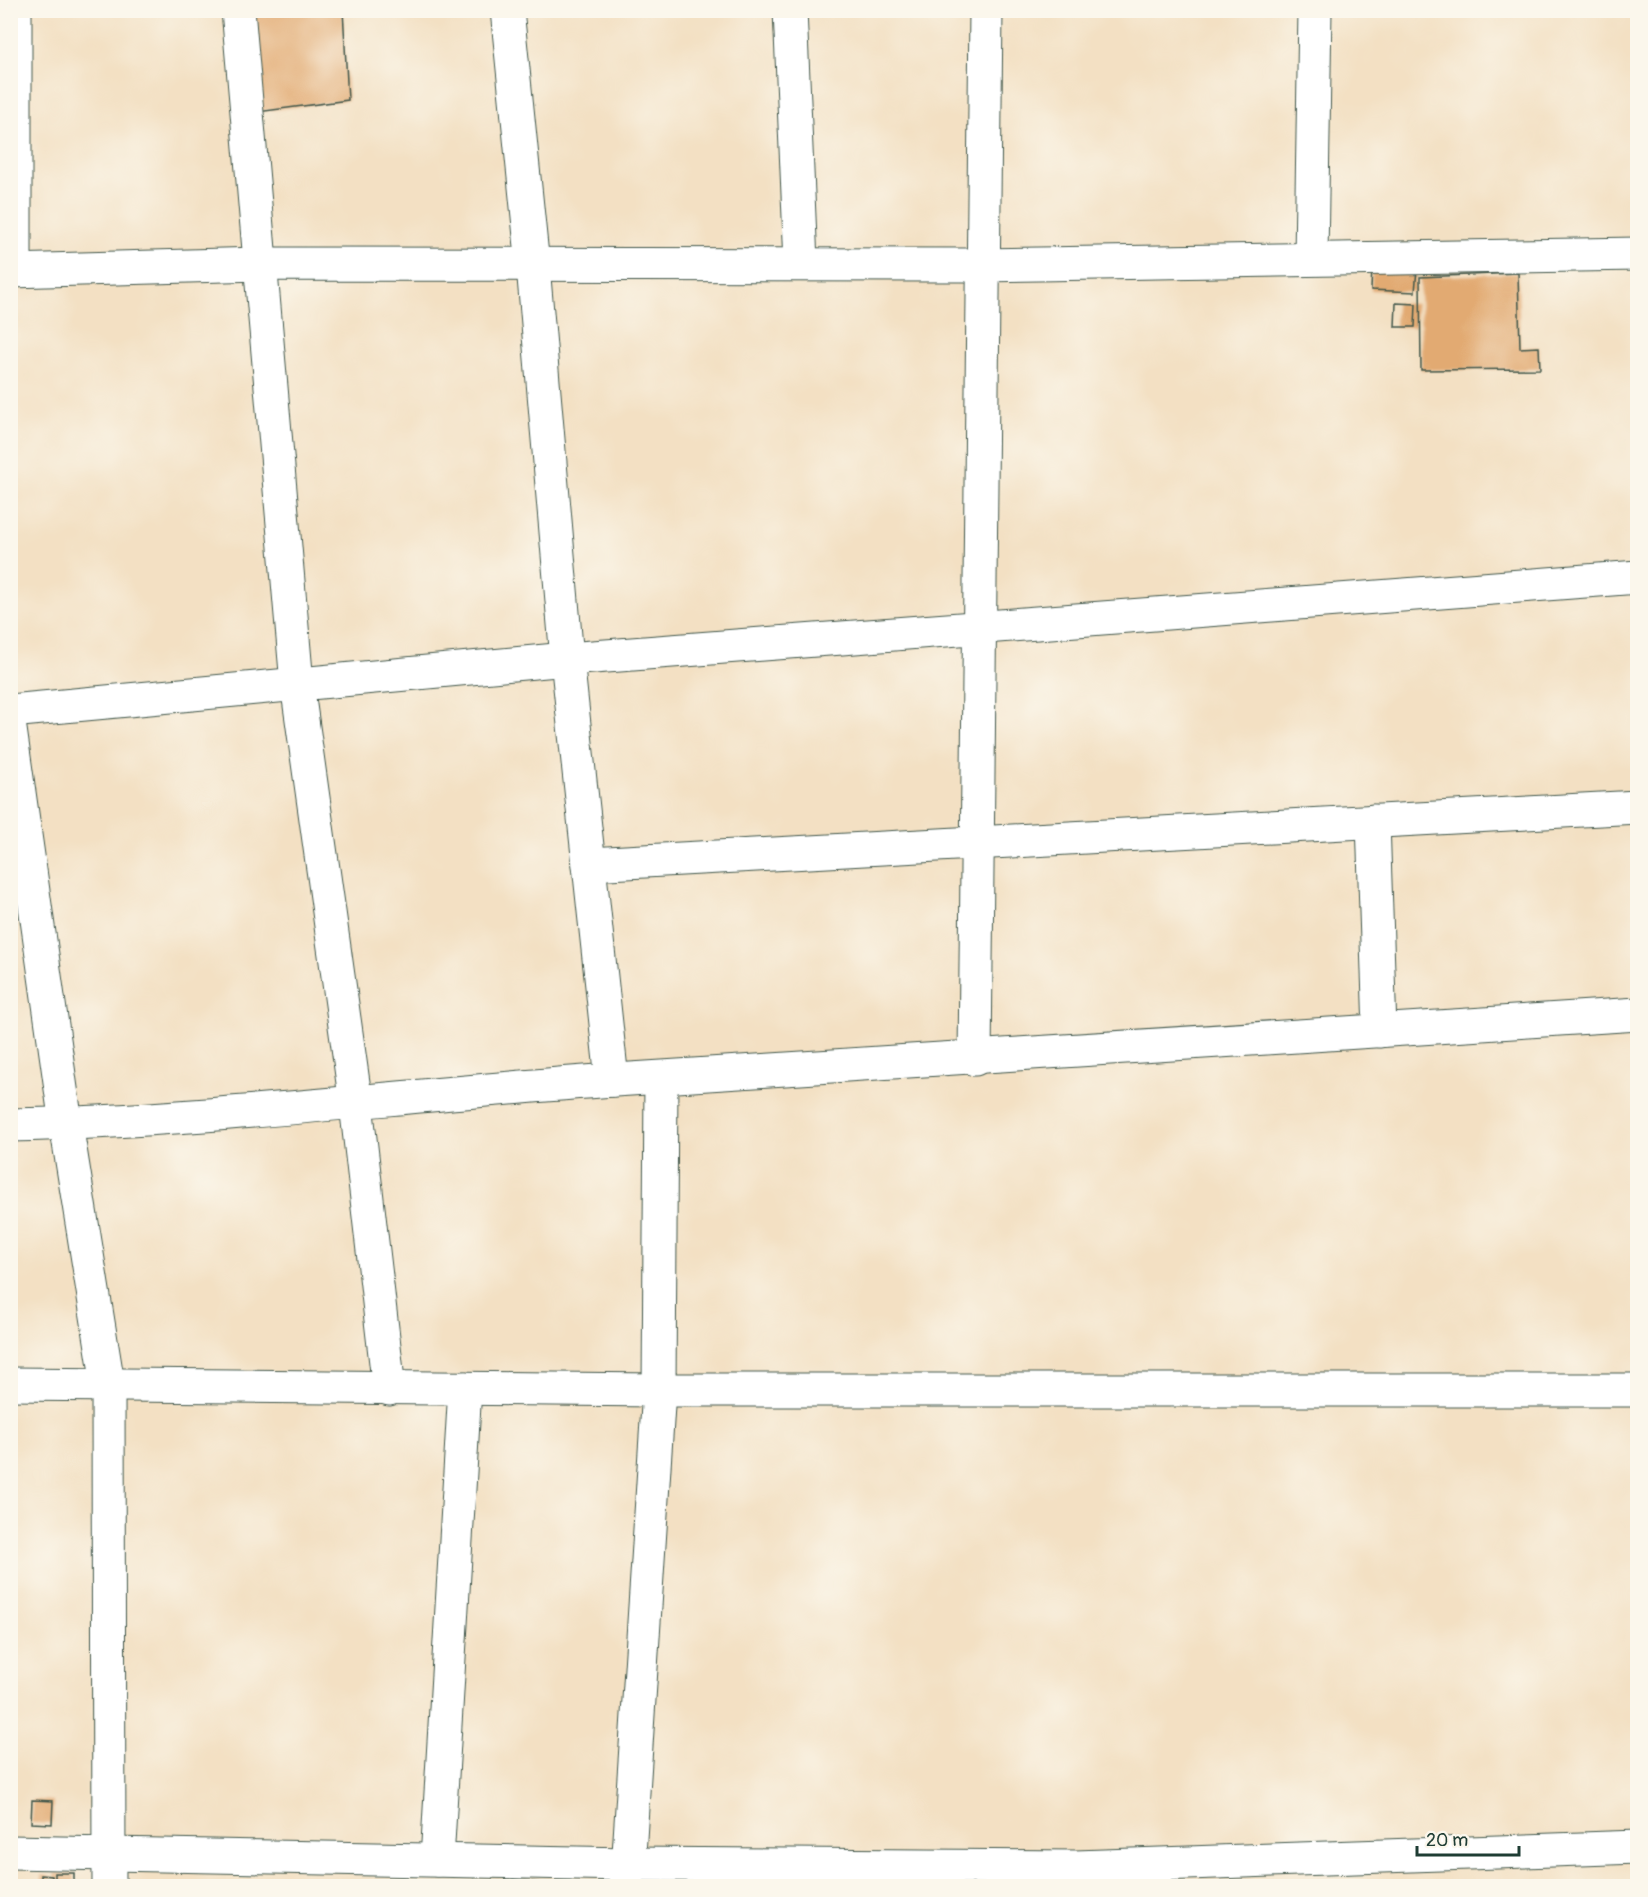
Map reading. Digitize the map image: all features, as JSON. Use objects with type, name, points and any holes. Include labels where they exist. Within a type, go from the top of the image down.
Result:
[{"type":"street","points":[[15,10],[13,271],[260,264],[982,265],[1311,257],[1638,254]]},
{"type":"street","points":[[238,10],[297,684],[356,1104],[389,1389]]},
{"type":"street","points":[[507,10],[533,266],[567,659],[612,1080]]},
{"type":"street","points":[[790,10],[801,263]]},
{"type":"street","points":[[975,1059],[975,842],[981,626],[982,265],[986,10]]},
{"type":"street","points":[[1311,257],[1316,10]]},
{"type":"street","points":[[10,711],[567,659],[1638,577]]},
{"type":"street","points":[[10,729],[66,1124],[108,1384],[109,1887]]},
{"type":"street","points":[[589,864],[1638,807]]},
{"type":"street","points":[[1373,821],[1380,1031]]},
{"type":"street","points":[[10,1125],[66,1124],[356,1104],[612,1080],[975,1059],[1638,1014]]},
{"type":"street","points":[[627,1875],[659,1390],[661,1078]]},
{"type":"street","points":[[10,1384],[659,1390],[1638,1390]]},
{"type":"street","points":[[437,1860],[465,1388]]},
{"type":"street","points":[[10,1852],[437,1860],[627,1875],[1076,1877],[1638,1847]]},
{"type":"building","points":[[247,10],[343,10],[348,100],[250,113]]},
{"type":"building","points":[[1372,267],[1417,269],[1415,292],[1371,290]]},
{"type":"building","points":[[1518,273],[1520,348],[1539,347],[1540,369],[1421,370],[1420,277]]},
{"type":"building","points":[[1396,303],[1416,304],[1415,327],[1395,327]]},
{"type":"building","points":[[32,1800],[53,1801],[52,1824],[31,1823]]},
{"type":"building","points":[[55,1873],[74,1873],[74,1886],[55,1886]]},
{"type":"building","points":[[41,1875],[52,1876],[52,1886],[41,1886]]},
{"type":"building","points":[[513,1880],[553,1884],[552,1886],[513,1886]]},
{"type":"building","points":[[820,1882],[821,1886],[797,1886],[797,1883]]}]
